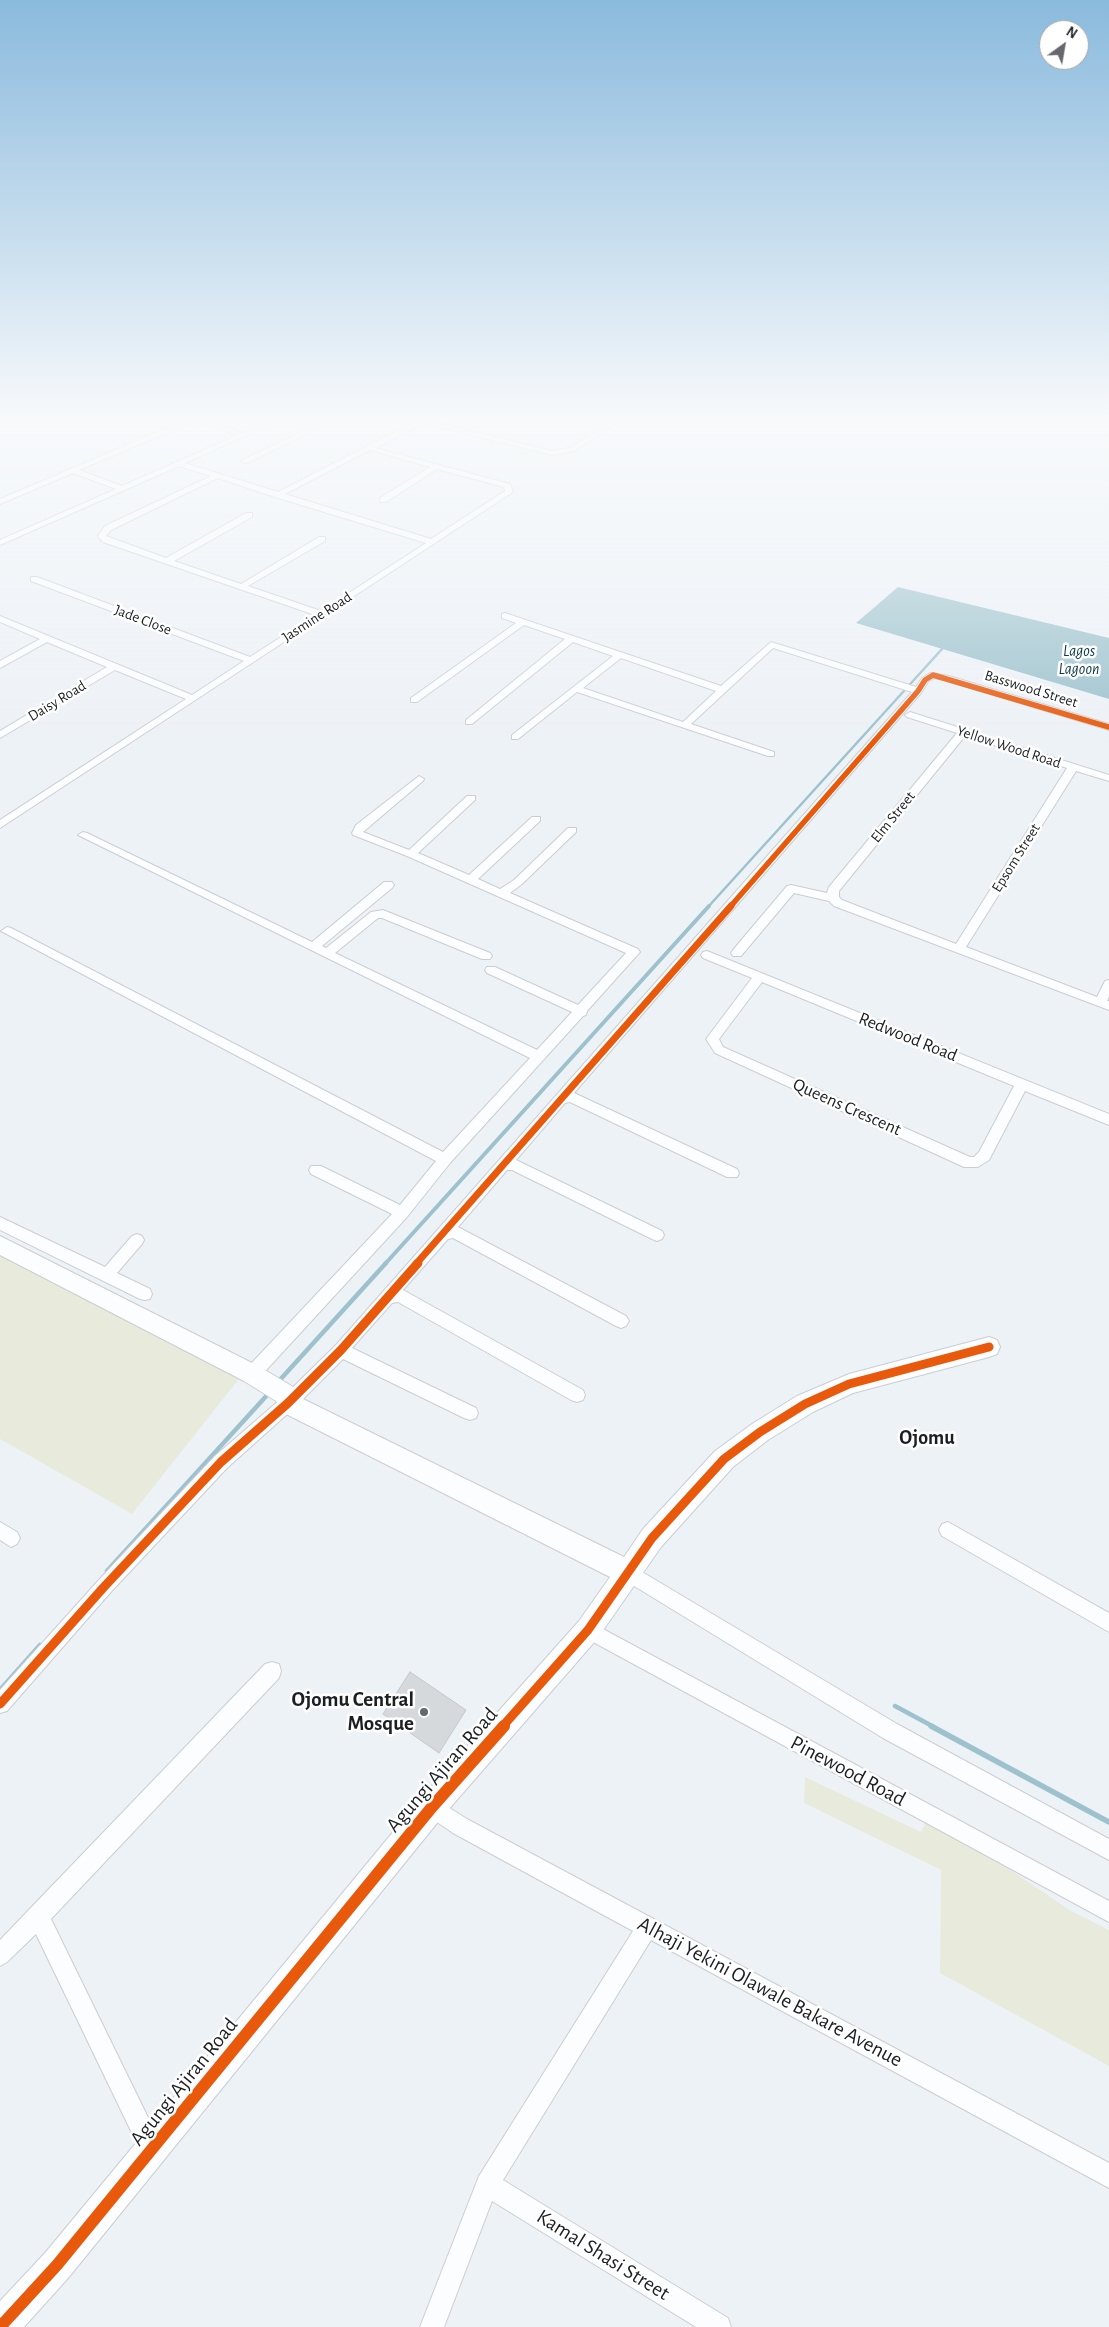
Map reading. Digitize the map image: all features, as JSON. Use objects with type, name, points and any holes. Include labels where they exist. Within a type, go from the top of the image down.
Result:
[{"type":"street","points":[[0,538],[25,528]]},
{"type":"street","points":[[0,543],[34,528]]},
{"type":"street","points":[[109,528],[102,536],[106,540],[321,614]]},
{"type":"street","points":[[168,561],[228,528]]},
{"type":"street","points":[[386,528],[432,542]]},
{"type":"street","name":"Jasmine Road","points":[[0,825],[454,528]]},
{"type":"street","points":[[241,587],[322,539]]},
{"type":"street","name":"Jade Close","points":[[34,580],[251,660]]},
{"type":"street","points":[[504,616],[723,690]]},
{"type":"street","points":[[0,619],[193,699]]},
{"type":"street","points":[[414,700],[523,622]]},
{"type":"street","points":[[0,664],[47,638]]},
{"type":"street","points":[[469,722],[571,639]]},
{"type":"street","points":[[0,1704],[103,1588],[221,1462],[341,1350],[916,690],[771,645],[686,724]]},
{"type":"street","points":[[515,737],[619,655]]},
{"type":"street","name":"Daisy Road","points":[[0,735],[115,666]]},
{"type":"street","name":"Basswood Street","points":[[916,690],[933,675],[1109,727]]},
{"type":"street","points":[[576,689],[686,724],[771,754]]},
{"type":"street","name":"Yellow Wood Road","points":[[910,715],[1109,778]]},
{"type":"street","name":"Elm Street","points":[[835,900],[833,890],[963,732]]},
{"type":"street","name":"Epsom Street","points":[[959,949],[1073,767]]},
{"type":"street","points":[[254,1375],[402,1212],[444,1159],[582,1012],[634,952],[411,854],[357,833],[360,827],[419,779]]},
{"type":"street","points":[[411,854],[471,798]]},
{"type":"street","points":[[470,880],[536,819]]},
{"type":"street","points":[[502,894],[518,882],[572,830]]},
{"type":"street","points":[[83,835],[540,1057]]},
{"type":"street","points":[[313,947],[388,885]]},
{"type":"street","points":[[737,953],[791,889],[835,900],[1104,1004],[1109,984]]},
{"type":"street","points":[[326,954],[374,915],[383,914],[486,956]]},
{"type":"street","points":[[7,932],[444,1159]]},
{"type":"street","name":"Redwood Road","points":[[707,954],[1109,1120]]},
{"type":"street","points":[[491,970],[582,1012]]},
{"type":"street","name":"Queens Crescent","points":[[760,976],[712,1039],[719,1050],[969,1163],[978,1162],[984,1156],[1022,1084]]},
{"type":"street","points":[[561,1099],[572,1097],[732,1173]]},
{"type":"street","points":[[501,1166],[513,1164],[657,1235]]},
{"type":"street","points":[[316,1170],[402,1212]]},
{"type":"street","points":[[0,1223],[145,1294]]},
{"type":"street","points":[[442,1233],[455,1232],[621,1321]]},
{"type":"street","points":[[99,1297],[110,1277],[137,1240]]},
{"type":"street","points":[[0,1246],[254,1375],[287,1399],[627,1572],[890,1731],[1109,1850]]},
{"type":"street","points":[[386,1297],[400,1295],[577,1395]]},
{"type":"street","name":"Agungi Ajiran Road","points":[[0,2327],[57,2264],[432,1807],[588,1630],[652,1538],[724,1459],[760,1432],[805,1404],[850,1384],[988,1347]]},
{"type":"street","points":[[341,1350],[470,1413]]},
{"type":"street","points":[[948,1530],[1109,1623]]},
{"type":"street","name":"Pinewood Road","points":[[588,1630],[1109,1912]]},
{"type":"street","points":[[0,1955],[39,1917],[272,1671]]},
{"type":"street","name":"Alhaji Yekini Olawale Bakare Avenue","points":[[432,1807],[460,1826],[1109,2176]]},
{"type":"street","points":[[39,1917],[152,2149]]},
{"type":"street","points":[[432,2327],[487,2184],[648,1926]]},
{"type":"street","name":"Kamal Shasi Street","points":[[487,2184],[719,2327]]},
{"type":"shaded area","points":[[0,1244],[250,1365],[132,1514],[0,1439]]},
{"type":"shaded area","points":[[805,1777],[921,1832],[929,1815],[1071,1911],[1109,1930],[1109,2066],[940,1973],[941,1870],[804,1803]]},
{"type":"water","name":"Lagos Lagoon","points":[[898,587],[1109,638],[1109,699],[856,623]]},
{"type":"building","name":"Ojomu Central Mosque","points":[[410,1672],[466,1710],[439,1753],[383,1714]]},
{"type":"waterway","points":[[708,907],[942,649]]},
{"type":"waterway","points":[[385,1264],[709,906]]},
{"type":"waterway","points":[[278,1382],[386,1263]]},
{"type":"waterway","points":[[107,1571],[269,1393]]},
{"type":"waterway","points":[[0,1690],[40,1645]]},
{"type":"waterway","points":[[895,1706],[934,1727]]},
{"type":"waterway","points":[[931,1726],[1109,1822]]},
{"type":"cycle path","points":[[0,1704],[103,1588],[221,1462],[288,1403],[341,1350],[826,797],[918,691],[925,680],[933,675],[946,678],[1109,727]]},
{"type":"cycle path","points":[[0,2327],[57,2265],[432,1807],[588,1630],[652,1538],[724,1459],[760,1432],[805,1404],[849,1384],[989,1347]]},
{"type":"place","name":"Ojomu Central Mosque","points":[[424,1712]]},
{"type":"district","name":"Ojomu","points":[[927,1438]]}]
